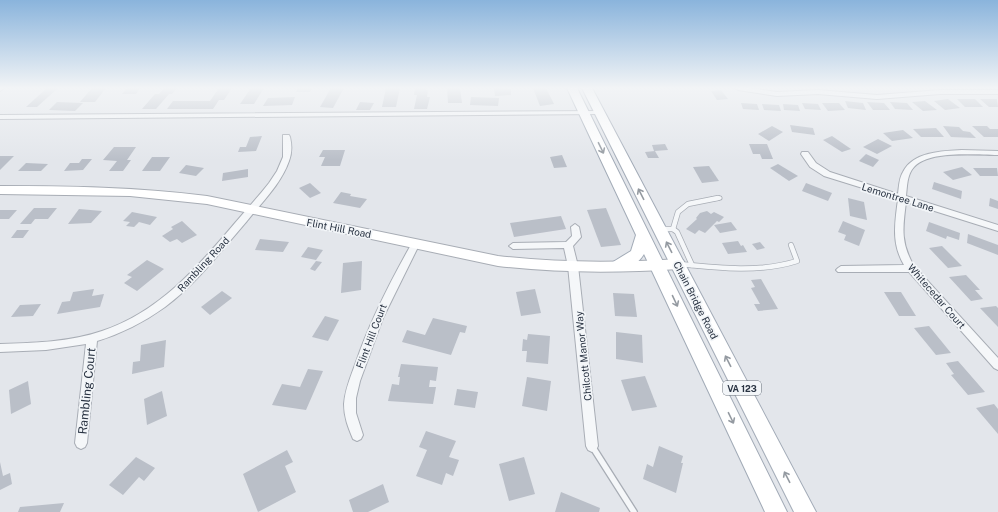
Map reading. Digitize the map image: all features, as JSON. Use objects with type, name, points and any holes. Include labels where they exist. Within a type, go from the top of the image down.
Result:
[{"type":"main road","name":"Chain Bridge Road","points":[[584,113],[776,512]]},
{"type":"main road","name":"Chain Bridge Road","points":[[600,113],[685,265],[805,512]]},
{"type":"main road","points":[[618,266],[632,260],[638,255],[643,234]]},
{"type":"street","points":[[0,116],[600,113]]},
{"type":"street","name":"Rambling Road","points":[[0,348],[48,346],[92,339],[119,329],[140,318],[175,294],[208,261],[270,188],[284,165],[288,145],[286,137]]},
{"type":"street","name":"Whitecedar Court","points":[[998,153],[944,154],[922,158],[909,167],[906,173],[897,232],[901,250],[911,268],[998,365]]},
{"type":"street","name":"Lemontree Lane","points":[[805,154],[813,165],[826,174],[998,228]]},
{"type":"street","name":"Flint Hill Road","points":[[0,190],[111,190],[149,192],[201,199],[498,261],[523,264],[573,266],[685,265]]},
{"type":"street","points":[[513,246],[568,245],[577,237],[575,227]]},
{"type":"street","name":"Flint Hill Court","points":[[356,435],[351,422],[350,408],[351,394],[358,370],[368,339],[380,310],[416,243]]},
{"type":"street","name":"Chilcott Manor Way","points":[[568,245],[573,266],[592,446]]},
{"type":"street","points":[[841,270],[911,268]]},
{"type":"street","name":"Rambling Court","points":[[81,443],[92,339]]},
{"type":"lane","points":[[666,229],[678,212],[688,204],[720,198]]},
{"type":"lane","points":[[685,265],[744,267],[776,266],[792,263],[797,261],[791,245]]},
{"type":"lane","points":[[592,446],[634,512]]},
{"type":"building","points":[[790,125],[813,128],[815,135],[792,132]]},
{"type":"building","points":[[772,126],[783,132],[769,141],[758,134]]},
{"type":"building","points":[[943,126],[959,127],[963,131],[970,132],[976,138],[951,137]]},
{"type":"building","points":[[972,126],[987,126],[990,129],[998,129],[998,137],[984,137]]},
{"type":"building","points":[[936,128],[944,137],[921,137],[913,129]]},
{"type":"building","points":[[903,130],[913,138],[892,141],[883,133]]},
{"type":"building","points":[[262,136],[256,151],[238,152],[240,147],[246,147],[250,137]]},
{"type":"building","points":[[832,136],[851,149],[842,152],[823,140]]},
{"type":"building","points":[[878,139],[892,146],[877,154],[863,147]]},
{"type":"building","points":[[665,144],[668,150],[654,151],[652,145]]},
{"type":"building","points":[[749,144],[767,144],[773,159],[762,159],[760,154],[753,154]]},
{"type":"building","points":[[114,147],[136,147],[127,160],[131,160],[123,171],[109,171],[117,161],[103,160]]},
{"type":"building","points":[[323,150],[345,150],[340,166],[321,166],[325,157],[319,157]]},
{"type":"building","points":[[655,151],[659,158],[648,158],[645,152]]},
{"type":"building","points":[[866,154],[879,160],[873,167],[859,161]]},
{"type":"building","points":[[562,155],[567,167],[554,168],[550,157]]},
{"type":"building","points":[[0,156],[14,156],[0,170]]},
{"type":"building","points":[[152,157],[170,157],[160,171],[142,171]]},
{"type":"building","points":[[82,159],[92,159],[83,170],[64,171],[70,163],[79,163]]},
{"type":"building","points":[[26,163],[48,164],[41,171],[18,171]]},
{"type":"building","points":[[778,164],[798,176],[789,181],[770,168]]},
{"type":"building","points":[[186,165],[204,168],[196,176],[179,173]]},
{"type":"building","points":[[709,166],[719,181],[702,183],[693,167]]},
{"type":"building","points":[[962,167],[972,175],[953,180],[943,172]]},
{"type":"building","points":[[973,168],[997,168],[998,176],[980,176]]},
{"type":"building","points":[[248,169],[248,177],[222,181],[223,173]]},
{"type":"building","points":[[934,182],[962,191],[961,199],[932,189]]},
{"type":"building","points":[[310,183],[321,193],[310,198],[299,188]]},
{"type":"building","points":[[806,183],[832,193],[828,201],[802,191]]},
{"type":"building","points":[[341,192],[351,194],[350,196],[367,199],[360,208],[333,203]]},
{"type":"building","points":[[848,198],[864,202],[867,220],[850,216]]},
{"type":"building","points":[[990,198],[998,201],[998,209],[989,206]]},
{"type":"building","points":[[34,208],[57,208],[48,219],[35,219],[31,224],[20,224]]},
{"type":"building","points":[[606,208],[621,245],[601,247],[587,210]]},
{"type":"building","points":[[79,209],[102,211],[91,223],[68,224]]},
{"type":"building","points":[[0,210],[17,210],[9,219],[0,219]]},
{"type":"building","points":[[707,211],[711,214],[714,212],[724,217],[719,222],[717,221],[705,233],[699,230],[695,234],[686,229],[697,219],[696,218],[700,213]]},
{"type":"building","points":[[132,212],[157,217],[150,225],[139,222],[134,227],[126,226],[130,222],[123,221]]},
{"type":"building","points":[[561,216],[566,229],[514,237],[510,223]]},
{"type":"building","points":[[182,221],[197,235],[182,243],[177,239],[170,242],[162,236],[173,229],[171,227]]},
{"type":"building","points":[[843,221],[865,230],[859,246],[844,240],[846,235],[838,232]]},
{"type":"building","points":[[731,222],[737,230],[720,233],[714,225]]},
{"type":"building","points":[[929,222],[960,233],[959,240],[947,236],[946,239],[926,231]]},
{"type":"building","points":[[17,230],[29,230],[23,238],[11,238]]},
{"type":"building","points":[[968,234],[998,245],[998,255],[967,243]]},
{"type":"building","points":[[260,239],[289,242],[283,252],[255,250]]},
{"type":"building","points":[[738,241],[741,246],[743,245],[747,252],[728,254],[722,243]]},
{"type":"building","points":[[760,242],[765,248],[757,250],[752,244]]},
{"type":"building","points":[[942,246],[962,266],[948,268],[929,248]]},
{"type":"building","points":[[308,247],[323,250],[316,260],[301,257]]},
{"type":"building","points":[[147,260],[164,269],[137,291],[124,283],[132,277],[127,275]]},
{"type":"building","points":[[316,261],[322,262],[315,271],[310,269]]},
{"type":"building","points":[[362,261],[361,290],[341,293],[343,263]]},
{"type":"building","points":[[966,275],[980,290],[975,290],[983,299],[971,301],[949,277]]},
{"type":"building","points":[[761,279],[778,309],[758,311],[754,304],[760,304],[751,288],[755,287],[751,280]]},
{"type":"building","points":[[94,289],[92,296],[104,294],[100,307],[57,314],[62,302],[70,301],[73,292]]},
{"type":"building","points":[[535,289],[541,313],[521,316],[516,292]]},
{"type":"building","points":[[222,291],[232,298],[210,315],[201,307]]},
{"type":"building","points":[[884,292],[901,292],[916,316],[899,316]]},
{"type":"building","points":[[613,293],[634,294],[637,317],[615,316]]},
{"type":"building","points":[[41,304],[33,316],[11,317],[20,305]]},
{"type":"building","points":[[996,306],[998,308],[998,327],[980,308]]},
{"type":"building","points":[[325,316],[339,320],[328,341],[312,337]]},
{"type":"building","points":[[433,318],[467,326],[465,333],[460,332],[451,355],[402,342],[407,330],[425,335]]},
{"type":"building","points":[[929,326],[951,353],[936,355],[914,328]]},
{"type":"building","points":[[616,332],[642,335],[643,363],[616,359]]},
{"type":"building","points":[[528,334],[550,336],[548,364],[526,362],[527,351],[522,351],[523,339],[527,340]]},
{"type":"building","points":[[166,340],[164,367],[132,374],[133,362],[140,361],[141,345]]},
{"type":"building","points":[[958,361],[985,392],[968,395],[951,375],[954,374],[946,363]]},
{"type":"building","points":[[401,364],[438,367],[436,381],[430,380],[429,387],[436,387],[433,404],[388,401],[392,384],[399,385],[400,377],[398,377]]},
{"type":"building","points":[[308,369],[323,371],[306,410],[272,405],[282,384],[300,387]]},
{"type":"building","points":[[645,376],[657,407],[632,411],[621,380]]},
{"type":"building","points":[[527,377],[551,381],[547,411],[522,406]]},
{"type":"building","points":[[28,381],[31,404],[11,414],[9,390]]},
{"type":"building","points":[[457,389],[478,392],[475,408],[454,405]]},
{"type":"building","points":[[162,391],[167,416],[147,425],[144,399]]},
{"type":"building","points":[[994,404],[998,409],[998,434],[976,408]]},
{"type":"building","points":[[426,431],[456,441],[449,457],[459,460],[453,476],[446,473],[442,485],[416,476],[427,450],[419,447]]},
{"type":"building","points":[[659,446],[683,456],[681,463],[683,463],[676,493],[643,479],[647,464],[653,467]]},
{"type":"building","points":[[287,450],[293,462],[285,466],[296,492],[258,512],[243,474]]},
{"type":"building","points":[[136,457],[155,468],[144,481],[139,477],[123,495],[109,485]]},
{"type":"building","points":[[524,457],[535,494],[509,501],[499,464]]},
{"type":"building","points":[[0,462],[3,476],[10,473],[12,484],[0,490]]},
{"type":"building","points":[[383,484],[389,502],[368,512],[353,512],[349,500]]},
{"type":"building","points":[[561,492],[600,508],[599,512],[555,512]]},
{"type":"building","points":[[64,503],[60,512],[18,512],[20,507]]}]
